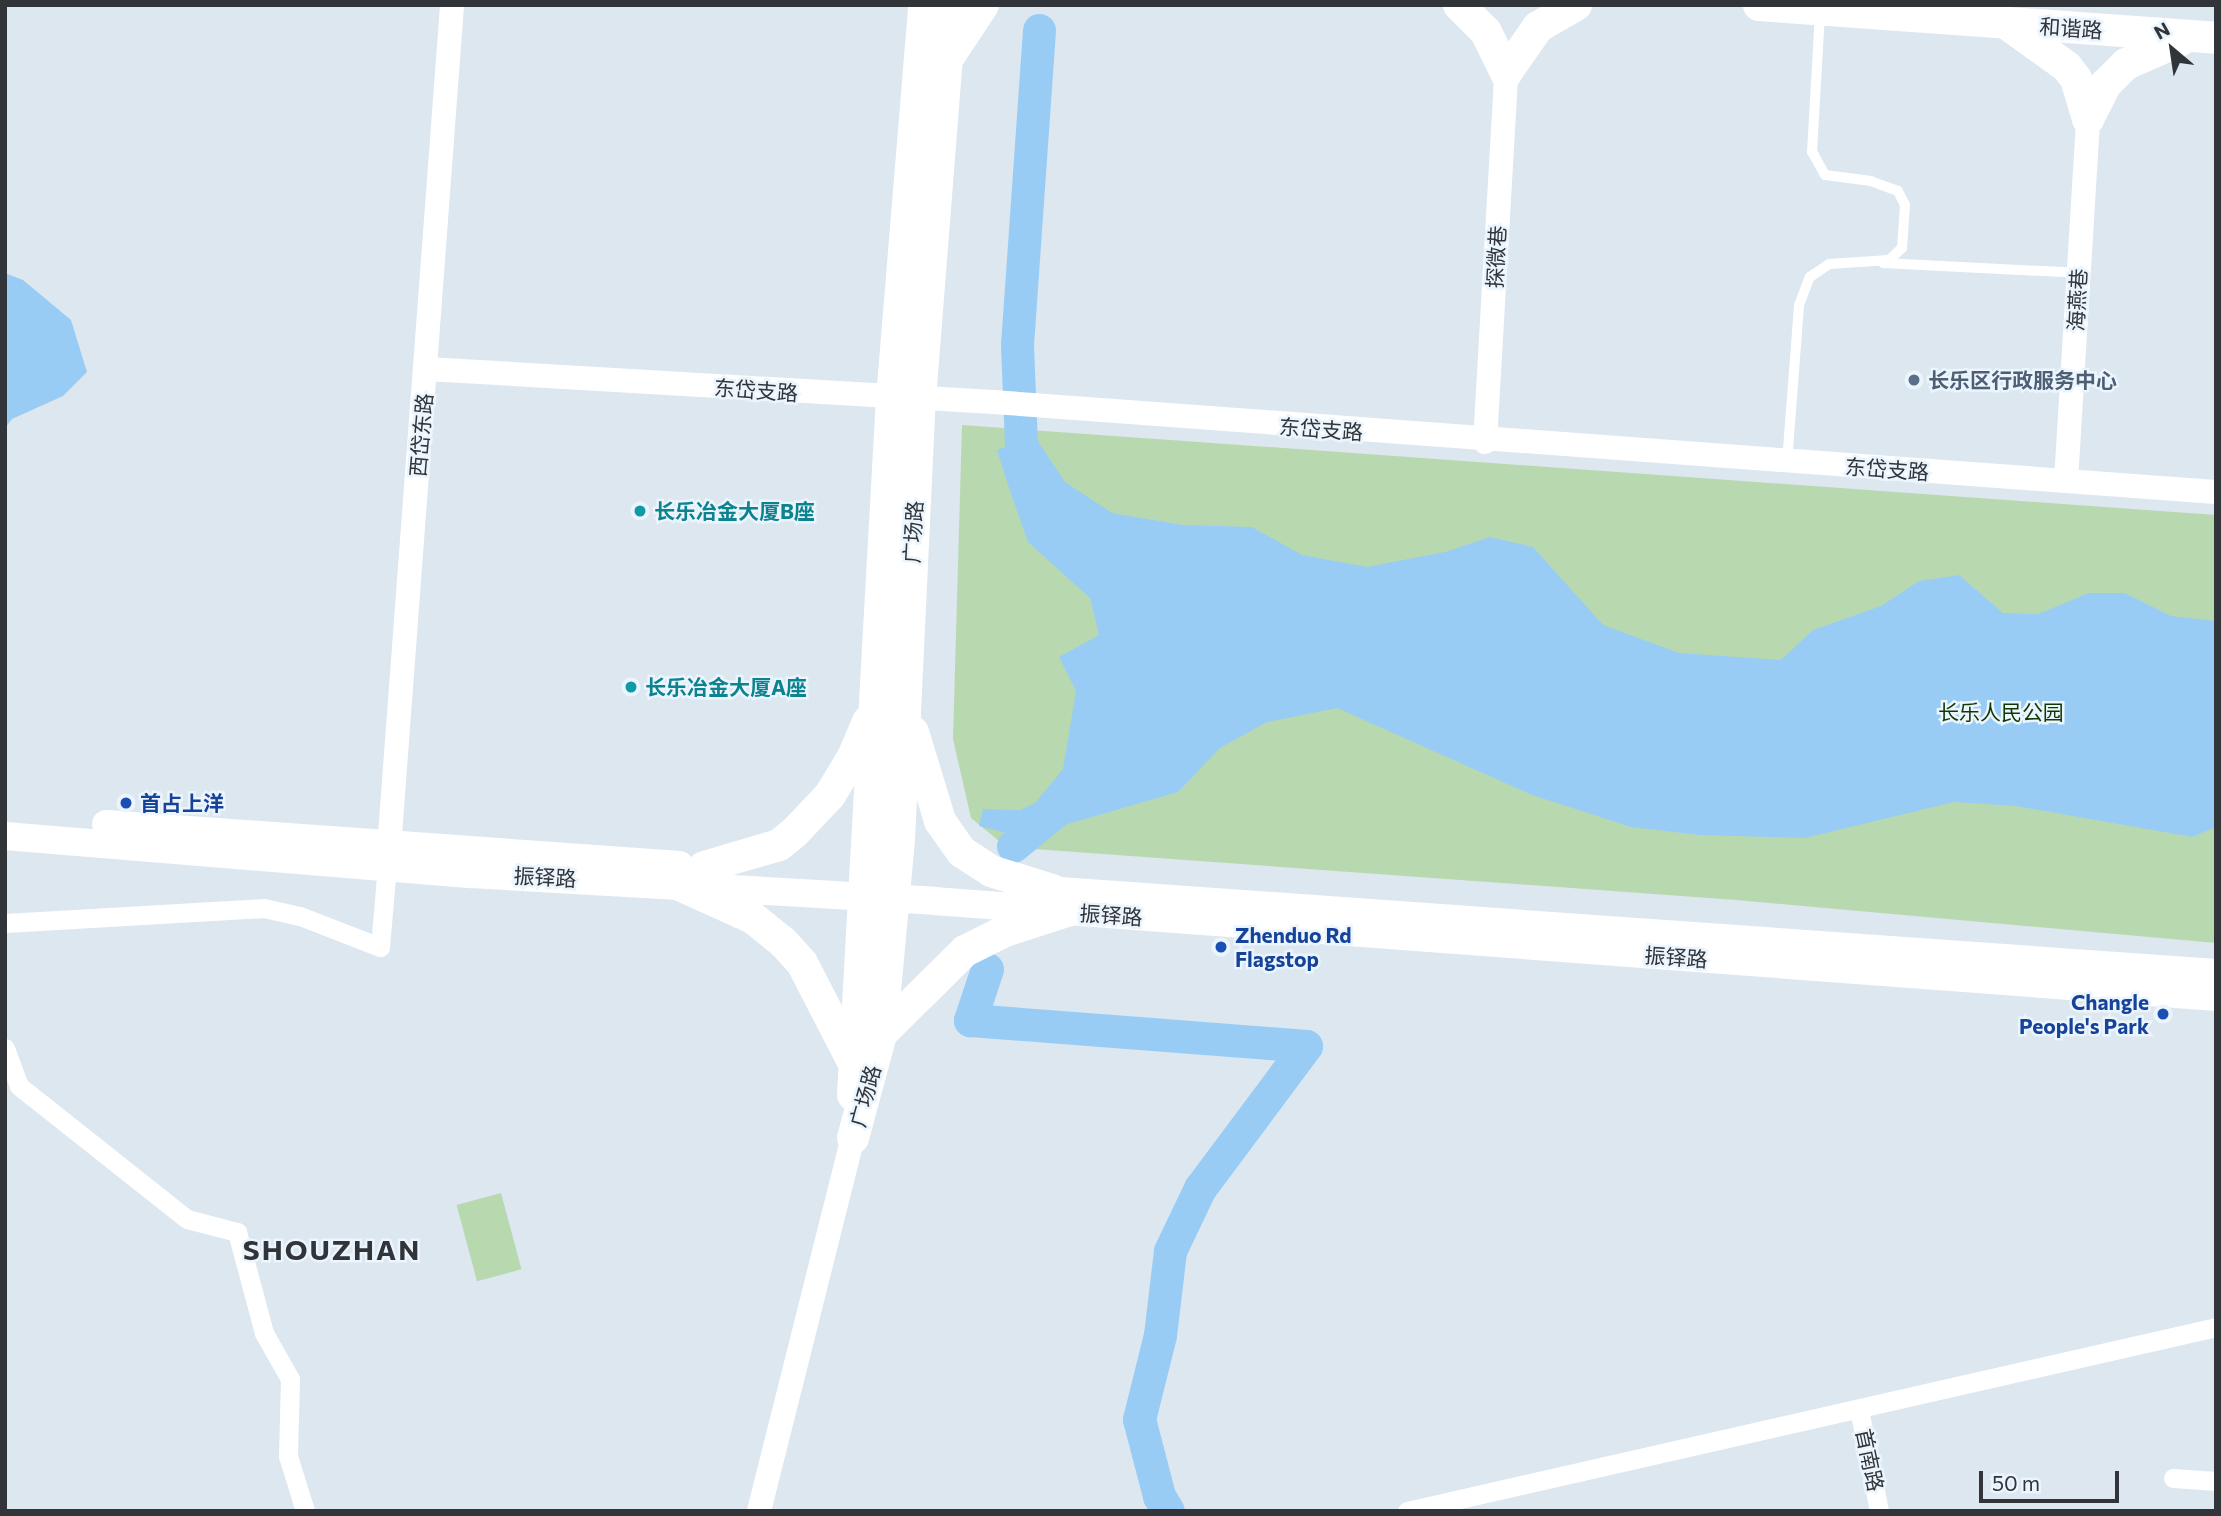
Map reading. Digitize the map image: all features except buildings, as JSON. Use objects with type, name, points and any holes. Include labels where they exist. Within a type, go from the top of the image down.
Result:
[{"type":"main road","points":[[902,5],[917,50]]},
{"type":"main road","name":"广场路","points":[[853,1138],[881,1034],[880,889],[906,398],[917,50],[924,5]]},
{"type":"main road","name":"广场路","points":[[906,398],[947,62],[951,5]]},
{"type":"main road","points":[[947,62],[956,41],[983,5]]},
{"type":"main road","points":[[1459,5],[1486,32],[1507,73],[1538,27],[1576,5]]},
{"type":"main road","name":"和谐路","points":[[1759,5],[2004,23],[2208,31]]},
{"type":"main road","name":"和谐路","points":[[2034,5],[2208,31]]},
{"type":"main road","points":[[2004,23],[2067,67],[2076,79],[2088,119]]},
{"type":"main road","points":[[2088,119],[2099,94],[2126,64],[2208,31]]},
{"type":"main road","points":[[704,867],[779,845],[807,822],[890,704]]},
{"type":"main road","points":[[890,704],[934,803],[956,844],[991,872],[1060,900]]},
{"type":"main road","name":"振铎路","points":[[9,827],[388,855],[675,883],[880,889],[2216,973]]},
{"type":"main road","name":"振铎路","points":[[388,855],[704,867],[880,889]]},
{"type":"main road","points":[[675,883],[753,918],[783,942],[802,963],[853,1061]]},
{"type":"main road","name":"广场路","points":[[853,1138],[853,1061],[880,889]]},
{"type":"main road","points":[[881,1034],[965,951],[1060,900]]},
{"type":"main road","name":"振铎路","points":[[1060,900],[2216,997]]},
{"type":"street","name":"西岱东路","points":[[388,855],[427,369],[452,5]]},
{"type":"street","name":"探微巷","points":[[1485,442],[1507,73]]},
{"type":"street","name":"海燕巷","points":[[2066,481],[2088,119]]},
{"type":"street","name":"东岱支路","points":[[427,369],[993,402],[1485,442],[2216,492]]},
{"type":"street","points":[[5,923],[264,908],[300,916],[380,947],[388,855]]},
{"type":"street","points":[[5,1048],[19,1086],[187,1219],[237,1232],[264,1333],[290,1379],[288,1457],[304,1511]]},
{"type":"street","points":[[759,1511],[853,1138]]},
{"type":"street","points":[[1407,1511],[2216,1326]]},
{"type":"street","name":"首南路","points":[[1859,1409],[1880,1511]]},
{"type":"street","points":[[2173,1478],[2216,1481]]},
{"type":"lane","points":[[1821,10],[1812,152],[1825,175],[1871,181],[1898,191],[1905,205],[1902,248],[1898,256],[1879,263]]},
{"type":"lane","points":[[1787,462],[1802,291],[1810,277],[1829,264],[1879,263],[2079,273]]},
{"type":"green space","name":"长乐人民公园","points":[[962,425],[2216,515],[2216,943],[1736,900],[1034,849],[999,841],[971,818],[953,739]]},
{"type":"green space","points":[[501,1193],[521,1269],[477,1281],[457,1205]]},
{"type":"water","points":[[5,273],[23,280],[71,320],[87,372],[63,396],[12,419],[5,428]]},
{"type":"water","points":[[1035,437],[1065,482],[1112,513],[1183,525],[1252,527],[1302,555],[1367,567],[1445,552],[1490,537],[1533,547],[1603,625],[1679,653],[1781,660],[1813,630],[1881,606],[1919,581],[1959,575],[2003,613],[2038,614],[2089,593],[2125,593],[2171,616],[2216,621],[2216,827],[2192,837],[2016,806],[1954,802],[1805,838],[1699,835],[1631,827],[1532,795],[1337,708],[1267,722],[1220,748],[1178,792],[1023,837],[979,826],[983,809],[1020,810],[1035,803],[1063,769],[1076,691],[1059,657],[1099,635],[1090,598],[1028,542],[1008,485],[997,450]]},
{"type":"waterway","points":[[1039,30],[1017,345],[1021,445],[1040,484]]},
{"type":"waterway","points":[[1013,846],[1058,809]]},
{"type":"waterway","points":[[987,969],[970,1020],[1306,1046],[1200,1188],[1170,1251],[1160,1335],[1139,1419],[1159,1496],[1168,1511]]},
{"type":"place","name":"长乐区行政服务中心","points":[[1914,380]]},
{"type":"place","name":"长乐冶金大厦B座","points":[[640,511]]},
{"type":"place","name":"长乐冶金大厦A座","points":[[631,687]]},
{"type":"place","name":"首占上洋","points":[[126,803]]},
{"type":"place","name":"Zhenduo Rd Flagstop","points":[[1221,947]]},
{"type":"place","name":"Changle People's Park","points":[[2163,1014]]},
{"type":"district","name":"SHOUZHAN","points":[[332,1249]]}]
